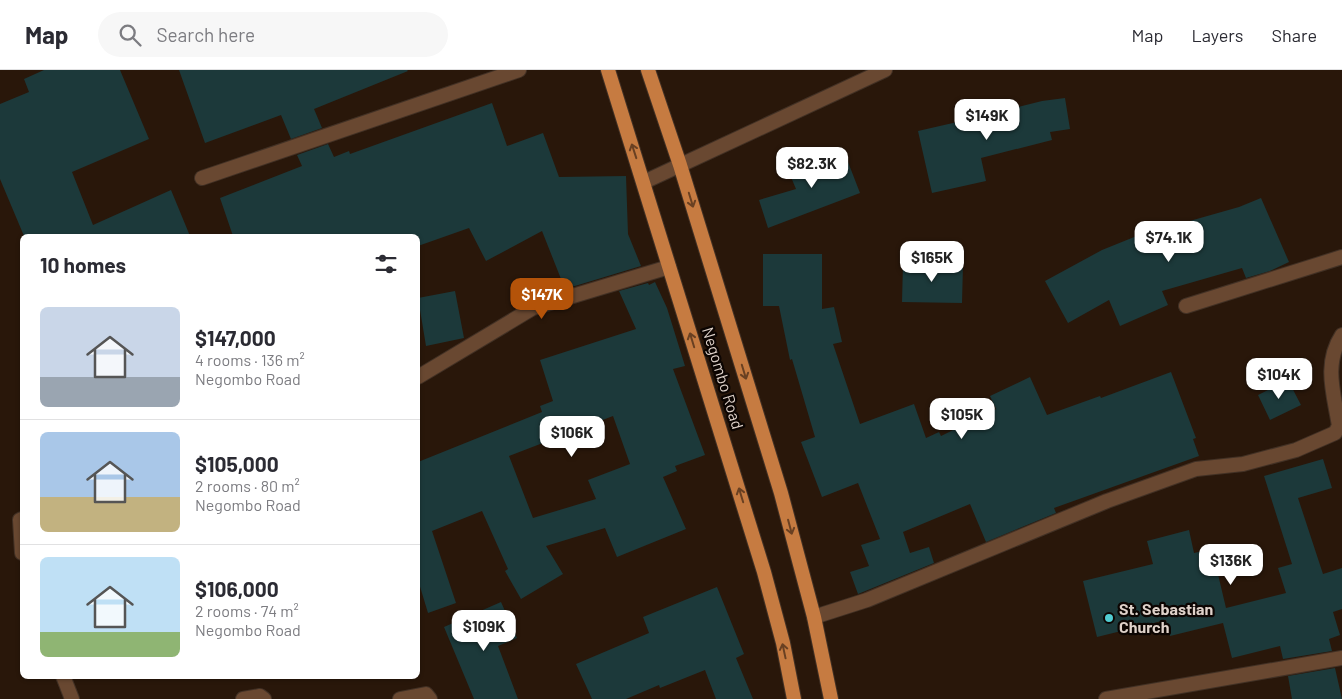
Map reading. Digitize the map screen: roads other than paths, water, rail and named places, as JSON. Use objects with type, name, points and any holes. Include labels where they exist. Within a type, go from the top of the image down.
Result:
[{"type":"highway","name":"Negombo Road","points":[[608,70],[764,572],[794,699]]},
{"type":"highway","name":"Negombo Road","points":[[648,70],[680,165],[782,493],[814,617],[831,699]]},
{"type":"street","points":[[202,178],[519,70]]},
{"type":"street","points":[[644,182],[885,70]]},
{"type":"street","points":[[1186,306],[1342,257]]},
{"type":"street","points":[[420,376],[533,308],[669,267]]},
{"type":"street","points":[[814,617],[867,600],[1107,501],[1196,469],[1252,462],[1296,450],[1335,433],[1339,426],[1330,369],[1332,355],[1342,335]]},
{"type":"street","points":[[1106,699],[1342,658]]},
{"type":"street","points":[[64,679],[72,699]]},
{"type":"street","points":[[400,699],[426,694],[430,699]]},
{"type":"street","points":[[243,699],[260,696],[264,699]]},
{"type":"place","name":"St. Sebastian Church","points":[[1109,618]]}]
